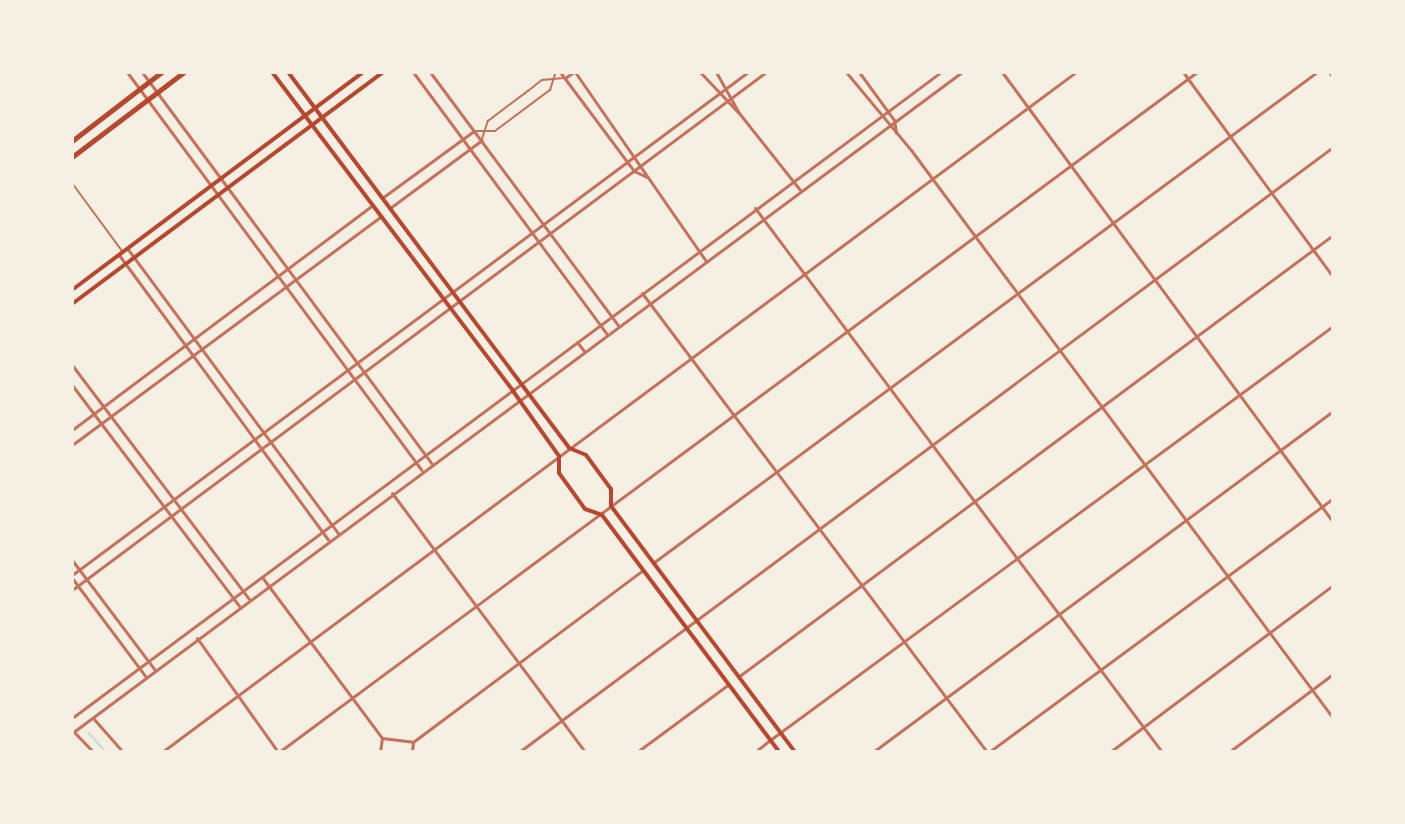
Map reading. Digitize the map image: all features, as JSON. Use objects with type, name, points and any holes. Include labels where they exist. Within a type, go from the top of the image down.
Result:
[{"type":"main road","points":[[72,141],[162,72]]},
{"type":"main road","points":[[72,157],[184,72]]},
{"type":"main road","points":[[272,72],[513,391],[559,456],[559,473],[585,509],[602,515],[779,752]]},
{"type":"main road","points":[[288,72],[462,301],[569,448],[586,454],[611,489],[611,506],[795,752]]},
{"type":"main road","points":[[72,290],[363,72]]},
{"type":"main road","points":[[72,304],[383,72]]},
{"type":"street","points":[[127,72],[422,470]]},
{"type":"street","points":[[142,72],[225,188],[290,270],[432,464]]},
{"type":"street","points":[[413,72],[607,334]]},
{"type":"street","points":[[430,72],[618,325]]},
{"type":"street","points":[[558,72],[565,78],[634,171],[647,177]]},
{"type":"street","points":[[565,78],[575,72],[643,164],[647,177],[705,260]]},
{"type":"street","points":[[700,72],[724,103],[739,113],[800,190]]},
{"type":"street","points":[[716,72],[734,96],[739,113]]},
{"type":"street","points":[[146,677],[77,586],[72,576],[543,222],[748,72]]},
{"type":"street","points":[[72,590],[364,372],[451,310],[766,72]]},
{"type":"street","points":[[846,72],[886,126],[896,133],[931,178],[1014,295],[1224,577],[1333,718]]},
{"type":"street","points":[[859,72],[894,120],[896,133]]},
{"type":"street","points":[[72,718],[940,72]]},
{"type":"street","points":[[93,752],[73,733],[422,470],[962,72]]},
{"type":"street","points":[[1002,72],[1156,278],[1238,395],[1333,522]]},
{"type":"street","points":[[162,752],[1076,72]]},
{"type":"street","points":[[1183,72],[1333,277]]},
{"type":"street","points":[[197,638],[279,752],[602,515],[846,329],[1197,72]]},
{"type":"street","points":[[652,563],[1317,72]]},
{"type":"street","points":[[1329,72],[1333,77]]},
{"type":"street","points":[[382,198],[474,131]]},
{"type":"street","points":[[390,208],[482,140]]},
{"type":"street","points":[[519,752],[819,526],[1333,147]]},
{"type":"street","points":[[72,183],[123,252],[125,263],[263,447],[328,540]]},
{"type":"street","points":[[72,430],[290,270],[373,205]]},
{"type":"street","points":[[756,208],[971,500],[1162,752]]},
{"type":"street","points":[[72,445],[381,216]]},
{"type":"street","points":[[738,677],[1098,405],[1198,336],[1333,235]]},
{"type":"street","points":[[123,252],[134,257],[338,533]]},
{"type":"street","points":[[642,293],[988,752],[1333,498]]},
{"type":"street","points":[[755,752],[1141,465],[1333,326]]},
{"type":"street","points":[[577,342],[584,351]]},
{"type":"street","points":[[72,365],[249,599]]},
{"type":"street","points":[[72,385],[240,607]]},
{"type":"street","points":[[873,752],[1333,411]]},
{"type":"street","points":[[392,493],[585,752]]},
{"type":"street","points":[[72,560],[155,670]]},
{"type":"street","points":[[262,577],[382,738],[413,742],[644,570]]},
{"type":"street","points":[[1110,752],[1333,585]]},
{"type":"street","points":[[1229,752],[1333,674]]},
{"type":"street","points":[[637,752],[729,684]]},
{"type":"street","points":[[93,718],[123,752]]},
{"type":"street","points":[[380,752],[382,738]]},
{"type":"street","points":[[412,752],[413,742]]},
{"type":"lane","points":[[474,131],[495,131],[550,90],[558,72]]},
{"type":"lane","points":[[482,140],[488,121],[542,80],[565,78]]},
{"type":"waterway","points":[[89,733],[106,752]]}]
